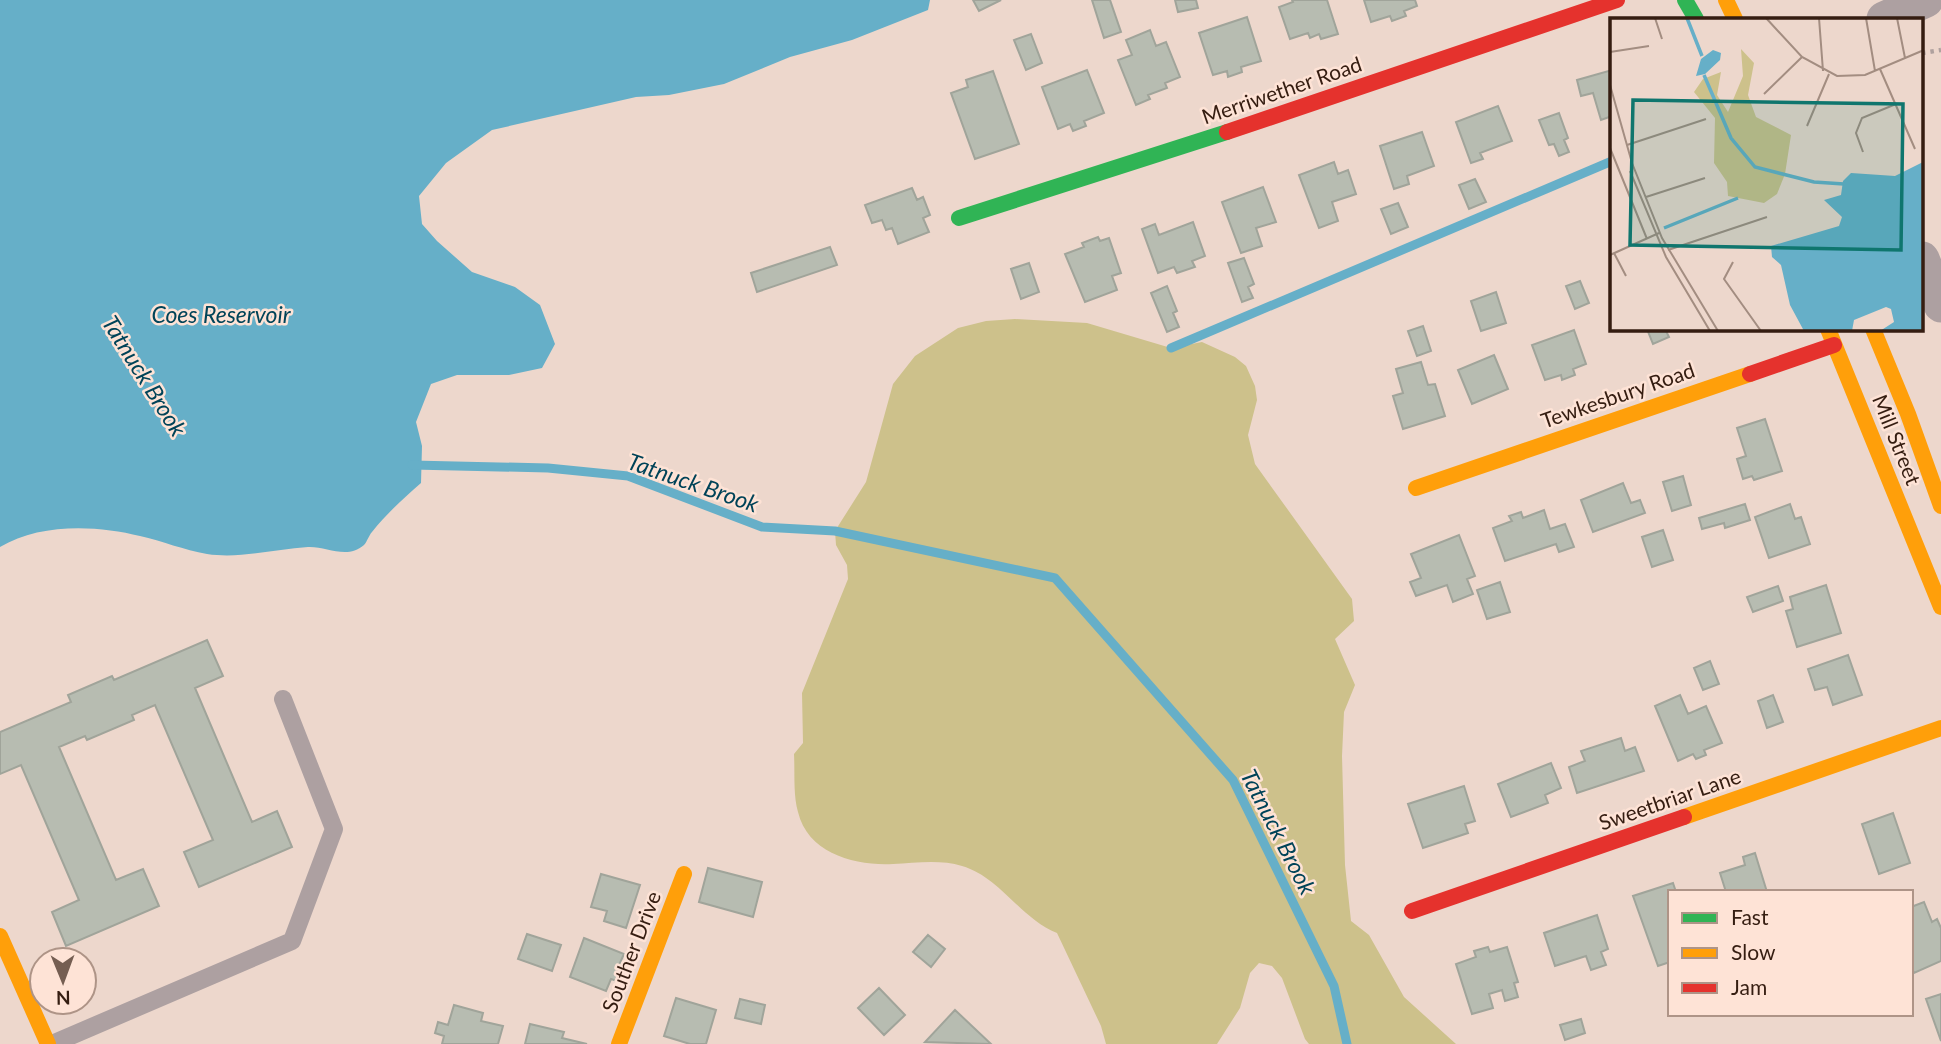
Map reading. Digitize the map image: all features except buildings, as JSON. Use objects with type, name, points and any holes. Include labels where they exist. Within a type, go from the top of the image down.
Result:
[{"type":"street","name":"Merriwether Road","points":[[959,218],[1169,152],[1617,0]]},
{"type":"street","points":[[1685,0],[1695,18]]},
{"type":"street","points":[[1726,0],[1735,18]]},
{"type":"street","points":[[1886,18],[1926,0]]},
{"type":"street","points":[[1924,264],[1941,304]]},
{"type":"street","name":"Mill Street","points":[[1829,331],[1941,607]]},
{"type":"street","name":"Mill Street","points":[[1874,331],[1908,414],[1941,506]]},
{"type":"street","name":"Tewkesbury Road","points":[[1416,488],[1834,345]]},
{"type":"street","name":"Sweetbriar Lane","points":[[1412,911],[1941,728]]},
{"type":"street","name":"Souther Drive","points":[[619,1044],[684,874]]},
{"type":"street","points":[[0,936],[50,1044]]},
{"type":"lane","points":[[50,1044],[292,941],[334,829],[283,699]]},
{"type":"shaded area","points":[[1015,319],[1087,323],[1171,348],[1202,342],[1235,357],[1246,366],[1255,386],[1257,400],[1248,435],[1255,464],[1352,599],[1354,621],[1335,639],[1355,685],[1344,712],[1342,756],[1345,865],[1351,921],[1369,935],[1404,997],[1456,1044],[1309,1044],[1282,978],[1272,966],[1259,963],[1250,973],[1240,1008],[1217,1044],[1106,1044],[1101,1026],[1057,933],[1032,918],[988,879],[976,871],[945,863],[879,864],[849,860],[823,847],[803,826],[795,798],[794,754],[803,743],[802,693],[848,579],[847,565],[836,545],[835,531],[866,482],[893,384],[915,356],[958,328],[986,321]]},
{"type":"water","name":"Coes Reservoir","points":[[0,0],[930,0],[928,10],[852,40],[790,57],[724,84],[669,95],[636,97],[492,130],[446,163],[419,196],[422,224],[472,272],[515,287],[540,305],[555,344],[542,368],[509,375],[457,375],[431,384],[416,422],[422,446],[421,483],[390,512],[364,545],[351,552],[308,547],[245,555],[220,555],[123,532],[87,528],[50,530],[15,539],[0,547]]},
{"type":"waterway","points":[[1171,348],[1610,162]]},
{"type":"waterway","name":"Tatnuck Brook","points":[[412,465],[548,468],[628,476],[762,527],[835,531],[1055,578],[1233,780],[1334,986],[1347,1044]]},
{"type":"traffic: fast","points":[[1685,0],[1695,18]]},
{"type":"traffic: fast","points":[[959,218],[1227,132]]},
{"type":"traffic: slow","points":[[1726,0],[1735,18]]},
{"type":"traffic: slow","points":[[1829,331],[1941,607]]},
{"type":"traffic: slow","points":[[1874,331],[1908,414],[1941,506]]},
{"type":"traffic: slow","points":[[1416,488],[1750,374]]},
{"type":"traffic: slow","points":[[1684,817],[1941,728]]},
{"type":"traffic: slow","points":[[619,1044],[684,874]]},
{"type":"traffic: slow","points":[[0,936],[48,1044]]},
{"type":"traffic: jam","points":[[1227,132],[1617,0]]},
{"type":"traffic: jam","points":[[1750,374],[1834,345]]},
{"type":"traffic: jam","points":[[1412,911],[1684,817]]}]
